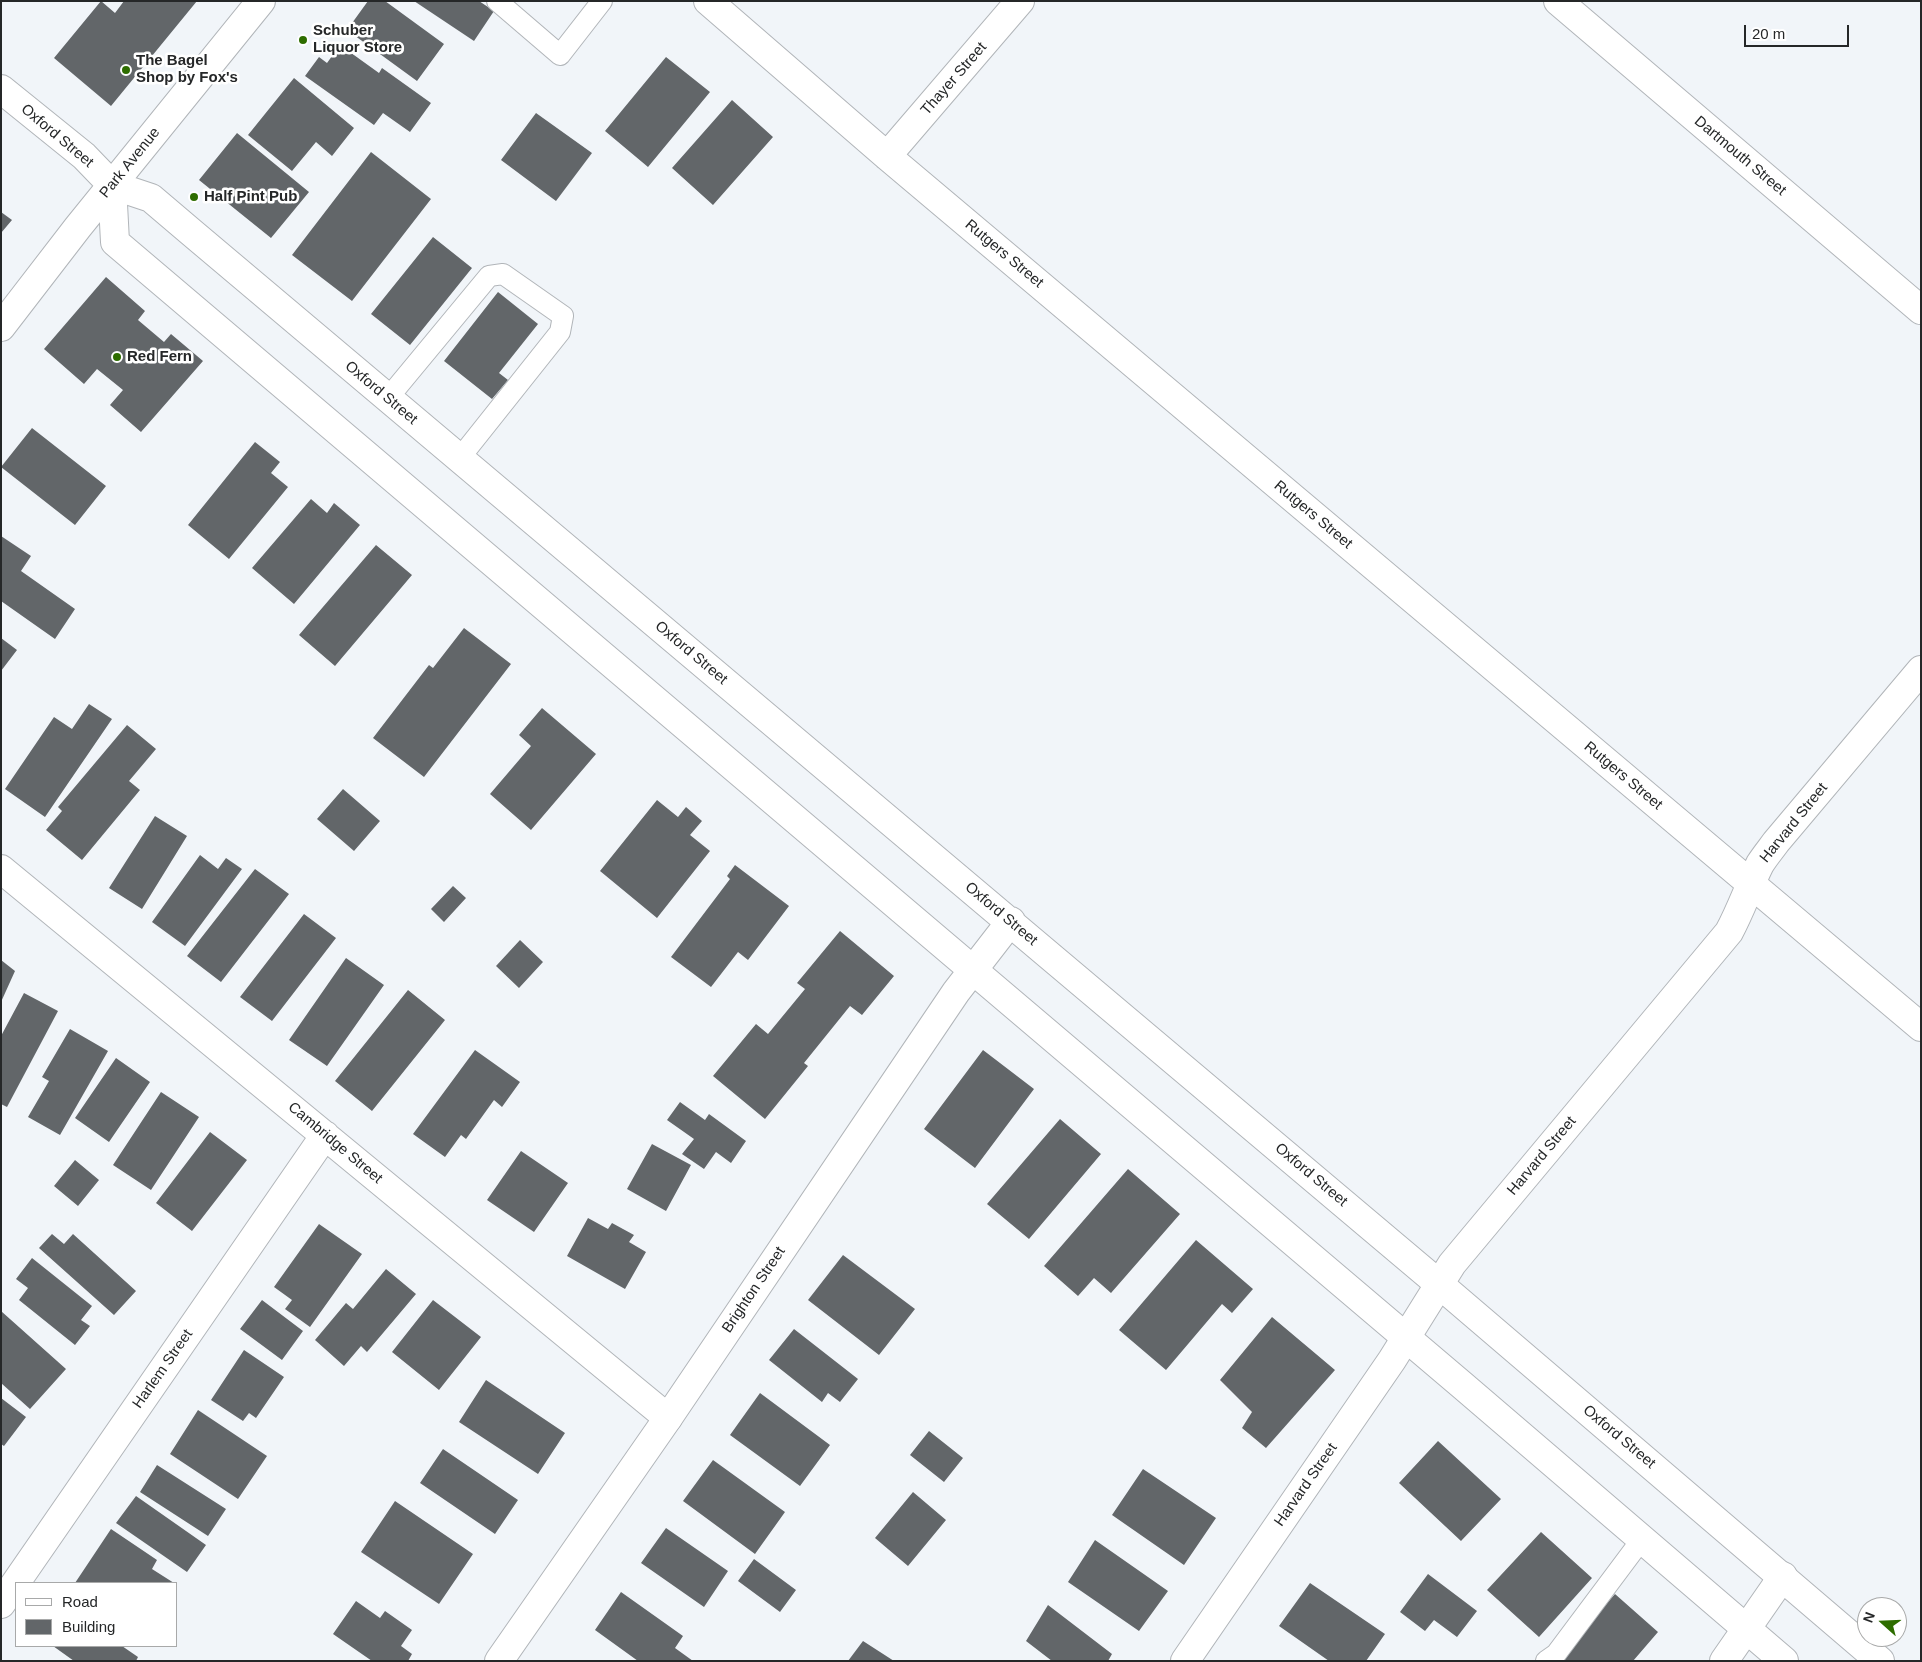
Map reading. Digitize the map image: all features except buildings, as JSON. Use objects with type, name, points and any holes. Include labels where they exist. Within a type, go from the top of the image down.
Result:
[{"type":"street","name":"Park Avenue","points":[[1,327],[112,185],[261,1]]},
{"type":"street","name":"Rutgers Street","points":[[708,1],[887,156],[1921,1027]]},
{"type":"street","name":"Thayer Street","points":[[887,156],[1020,1]]},
{"type":"street","name":"Dartmouth Street","points":[[1558,1],[1921,310]]},
{"type":"street","name":"Oxford Street","points":[[1,89],[84,156],[112,185],[151,198],[1011,921],[1783,1576],[1880,1661]]},
{"type":"street","points":[[112,185],[115,242],[1784,1661]]},
{"type":"street","name":"Harvard Street","points":[[1185,1661],[1406,1338],[1452,1264],[1729,932],[1762,862],[1776,842],[1921,670]]},
{"type":"street","name":"Cambridge Street","points":[[1,869],[668,1418]]},
{"type":"street","name":"Brighton Street","points":[[499,1661],[668,1418],[950,1000],[1011,921]]},
{"type":"street","name":"Harlem Street","points":[[16,1582],[325,1135]]},
{"type":"street","points":[[1724,1661],[1783,1576]]},
{"type":"street","name":"Harlem Street","points":[[1,1604],[15,1584]]},
{"type":"lane","points":[[497,1],[560,54],[602,1]]},
{"type":"lane","points":[[388,398],[489,276],[503,274],[563,316],[560,332],[459,458]]},
{"type":"lane","points":[[1546,1661],[1556,1654],[1642,1539]]},
{"type":"place","name":"Schuber Liquor Store","points":[[303,40]]},
{"type":"place","name":"The Bagel Shop by Fox's","points":[[126,70]]},
{"type":"place","name":"Half Pint Pub","points":[[194,197]]},
{"type":"place","name":"Red Fern","points":[[117,357]]}]
